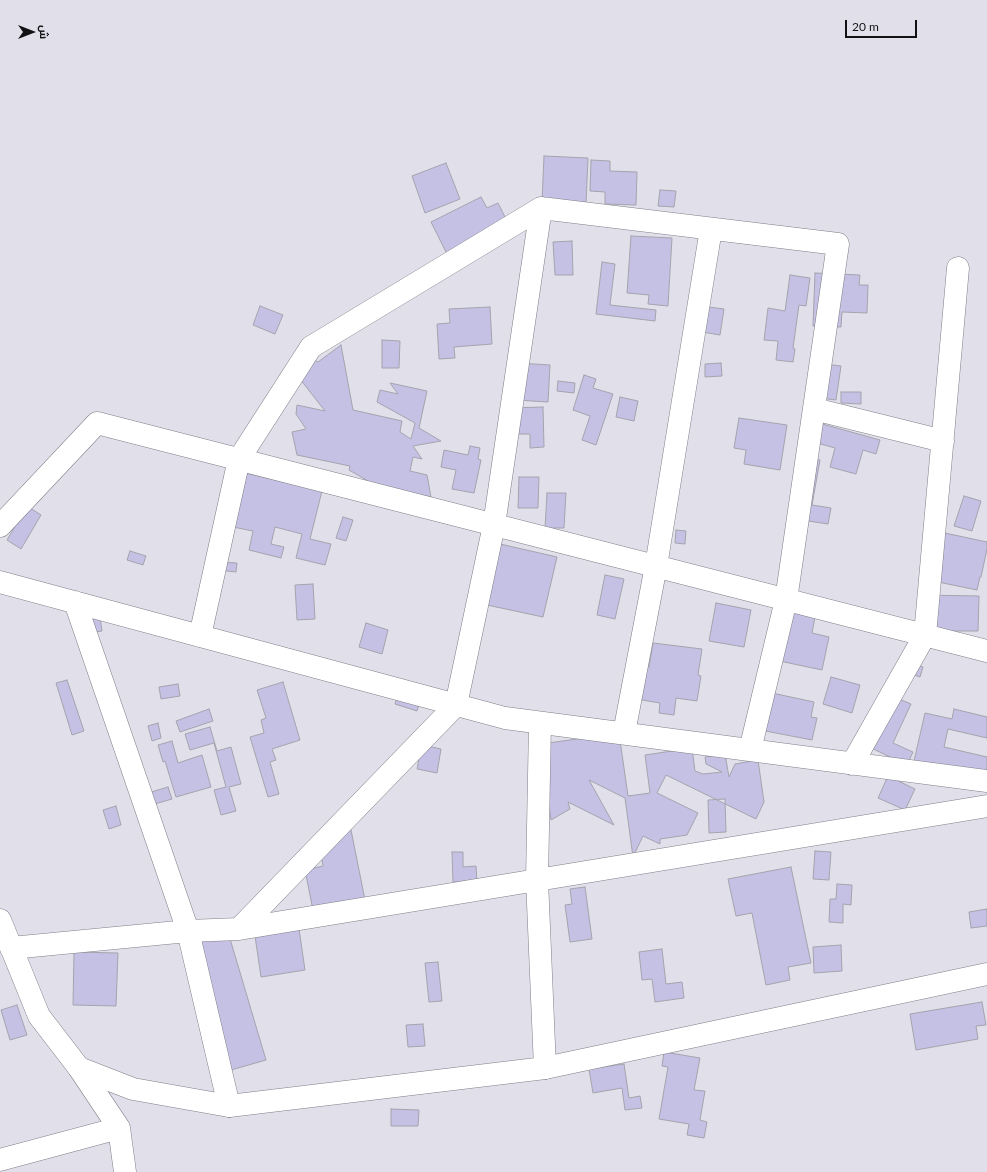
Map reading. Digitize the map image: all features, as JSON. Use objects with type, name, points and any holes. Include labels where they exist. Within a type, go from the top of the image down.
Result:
[{"type":"street","points":[[239,929],[456,704],[494,525],[541,208]]},
{"type":"street","points":[[200,636],[239,459],[311,347],[541,208],[838,244],[786,600],[750,750]]},
{"type":"street","points":[[624,733],[656,566],[711,229]]},
{"type":"street","points":[[852,764],[925,635],[958,268]]},
{"type":"street","points":[[814,409],[943,440]]},
{"type":"street","points":[[0,526],[97,423],[987,651]]},
{"type":"street","points":[[0,582],[505,718],[987,781]]},
{"type":"street","points":[[75,602],[188,931],[229,1106]]},
{"type":"street","points":[[540,723],[537,880],[545,1068]]},
{"type":"street","points":[[11,948],[188,931],[239,929],[987,806]]},
{"type":"street","points":[[0,920],[39,1016],[79,1068],[119,1128],[125,1172]]},
{"type":"street","points":[[79,1068],[133,1088],[229,1106],[545,1068],[987,974]]},
{"type":"street","points":[[0,1160],[119,1128]]},
{"type":"building","points":[[544,156],[588,158],[586,204],[542,202]]},
{"type":"building","points":[[591,160],[610,161],[610,171],[637,172],[636,205],[605,204],[605,192],[590,191]]},
{"type":"building","points":[[446,163],[460,199],[425,213],[412,176]]},
{"type":"building","points":[[660,190],[676,191],[674,207],[658,206]]},
{"type":"building","points":[[481,197],[487,208],[498,203],[512,231],[451,262],[431,222]]},
{"type":"building","points":[[631,236],[672,238],[668,306],[648,304],[649,295],[627,293]]},
{"type":"building","points":[[572,241],[573,275],[555,275],[553,242]]},
{"type":"building","points":[[602,262],[615,264],[610,305],[656,310],[655,321],[596,314]]},
{"type":"building","points":[[815,273],[860,275],[859,285],[868,285],[867,313],[842,312],[841,327],[813,326]]},
{"type":"building","points":[[790,275],[810,278],[806,306],[799,305],[793,348],[795,349],[793,362],[776,360],[778,341],[764,340],[768,308],[785,311]]},
{"type":"building","points":[[260,306],[283,315],[275,334],[253,325]]},
{"type":"building","points":[[701,306],[724,309],[720,335],[685,329]]},
{"type":"building","points":[[490,307],[492,344],[454,347],[455,358],[439,359],[437,324],[450,323],[449,309]]},
{"type":"building","points":[[382,340],[400,341],[399,368],[382,368]]},
{"type":"building","points":[[341,345],[353,410],[402,421],[400,432],[411,439],[415,423],[377,402],[380,390],[398,394],[390,383],[427,391],[419,428],[441,441],[413,446],[422,459],[413,457],[410,471],[427,475],[431,497],[375,485],[349,470],[350,466],[297,455],[292,432],[306,429],[296,414],[297,405],[325,411],[300,379],[305,355],[318,362]]},
{"type":"building","points":[[518,363],[550,365],[548,402],[516,400]]},
{"type":"building","points":[[721,363],[722,376],[705,377],[705,364]]},
{"type":"building","points":[[817,363],[841,366],[836,400],[812,397]]},
{"type":"building","points":[[584,375],[596,379],[593,388],[613,394],[596,445],[582,440],[590,416],[573,410]]},
{"type":"building","points":[[558,381],[575,383],[574,393],[557,391]]},
{"type":"building","points":[[841,392],[861,392],[861,404],[841,403]]},
{"type":"building","points":[[620,397],[638,401],[634,421],[616,417]]},
{"type":"building","points":[[543,407],[544,447],[530,448],[530,434],[509,434],[509,408]]},
{"type":"building","points":[[739,418],[787,425],[780,470],[744,464],[746,450],[734,448]]},
{"type":"building","points":[[808,420],[880,440],[876,454],[863,450],[856,474],[830,467],[835,448],[803,439]]},
{"type":"building","points":[[470,446],[480,448],[478,459],[481,460],[474,493],[452,489],[456,470],[441,467],[444,450],[468,455]]},
{"type":"building","points":[[800,456],[820,460],[812,505],[831,508],[828,524],[789,518]]},
{"type":"building","points":[[233,470],[322,491],[310,539],[331,544],[325,565],[296,558],[302,534],[275,527],[271,544],[284,547],[281,558],[249,550],[253,531],[233,527]]},
{"type":"building","points":[[519,477],[539,477],[538,508],[518,508]]},
{"type":"building","points":[[547,493],[566,493],[564,528],[545,528]]},
{"type":"building","points":[[964,496],[981,501],[972,531],[954,526]]},
{"type":"building","points":[[27,506],[41,515],[21,549],[7,540]]},
{"type":"building","points":[[343,517],[353,520],[346,541],[336,538]]},
{"type":"building","points":[[676,530],[686,531],[685,544],[675,543]]},
{"type":"building","points":[[940,532],[987,542],[987,549],[977,590],[938,582]]},
{"type":"building","points":[[487,541],[557,557],[543,617],[473,602]]},
{"type":"building","points":[[130,551],[146,556],[143,565],[127,560]]},
{"type":"building","points":[[219,562],[237,563],[236,572],[219,570]]},
{"type":"building","points":[[605,575],[624,579],[615,619],[597,615]]},
{"type":"building","points":[[313,584],[315,619],[297,620],[295,585]]},
{"type":"building","points":[[921,595],[979,596],[978,631],[921,631]]},
{"type":"building","points":[[716,603],[751,610],[744,647],[709,641]]},
{"type":"building","points":[[779,609],[815,617],[812,633],[829,637],[822,670],[770,659]]},
{"type":"building","points":[[99,610],[102,631],[88,633],[84,613]]},
{"type":"building","points":[[366,623],[388,630],[382,654],[359,647]]},
{"type":"building","points":[[653,643],[702,649],[698,675],[701,676],[697,701],[676,698],[674,715],[659,713],[660,703],[636,699],[640,665],[649,667]]},
{"type":"building","points":[[909,662],[923,667],[920,677],[906,672]]},
{"type":"building","points":[[831,677],[860,685],[852,713],[823,704]]},
{"type":"building","points":[[67,680],[84,731],[72,735],[56,683]]},
{"type":"building","points":[[283,682],[300,740],[272,749],[276,760],[270,762],[279,794],[268,797],[250,737],[264,733],[261,720],[266,718],[257,690]]},
{"type":"building","points":[[178,684],[180,696],[161,699],[159,687]]},
{"type":"building","points":[[758,690],[814,702],[811,717],[817,718],[812,740],[750,728]]},
{"type":"building","points":[[398,694],[420,701],[417,711],[395,704]]},
{"type":"building","points":[[892,696],[911,704],[893,743],[913,752],[907,765],[869,747]]},
{"type":"building","points":[[209,709],[213,721],[180,732],[176,721]]},
{"type":"building","points":[[954,709],[987,717],[987,738],[948,729],[944,747],[987,757],[987,778],[914,761],[925,713],[952,719]]},
{"type":"building","points":[[158,723],[161,738],[152,741],[148,726]]},
{"type":"building","points":[[210,727],[217,751],[231,747],[241,784],[229,787],[236,811],[221,815],[214,790],[226,787],[214,743],[190,750],[185,734]]},
{"type":"building","points":[[619,733],[628,796],[650,793],[645,755],[692,748],[695,771],[703,774],[722,772],[706,764],[705,757],[725,754],[729,777],[735,764],[758,760],[764,802],[756,819],[666,775],[657,793],[698,813],[687,835],[660,839],[660,844],[643,836],[633,857],[625,798],[589,780],[614,825],[568,802],[570,809],[551,820],[541,744]]},
{"type":"building","points":[[172,741],[178,763],[202,755],[211,787],[176,797],[165,761],[163,762],[158,745]]},
{"type":"building","points":[[422,745],[441,749],[437,773],[417,769]]},
{"type":"building","points":[[888,776],[915,789],[905,810],[878,798]]},
{"type":"building","points":[[168,787],[172,799],[151,805],[148,793]]},
{"type":"building","points":[[725,799],[726,832],[709,833],[708,800]]},
{"type":"building","points":[[116,806],[121,825],[109,829],[103,810]]},
{"type":"building","points":[[351,830],[365,900],[313,910],[305,870],[323,866],[318,837]]},
{"type":"building","points":[[815,851],[831,852],[829,880],[813,879]]},
{"type":"building","points":[[452,852],[463,852],[463,867],[476,866],[477,882],[453,882]]},
{"type":"building","points":[[791,867],[811,963],[788,967],[790,980],[766,985],[752,913],[736,916],[728,879]]},
{"type":"building","points":[[837,884],[852,885],[851,905],[843,904],[843,923],[829,922],[830,899],[836,899]]},
{"type":"building","points":[[585,887],[592,939],[570,942],[565,905],[572,904],[570,889]]},
{"type":"building","points":[[987,909],[987,926],[971,928],[969,912]]},
{"type":"building","points":[[299,929],[305,970],[261,977],[255,936]]},
{"type":"building","points":[[228,932],[266,1060],[224,1072],[186,945]]},
{"type":"building","points":[[841,945],[842,971],[814,973],[813,947]]},
{"type":"building","points":[[662,949],[666,984],[682,982],[684,998],[655,1002],[652,979],[642,980],[639,952]]},
{"type":"building","points":[[74,952],[118,953],[116,1006],[73,1005]]},
{"type":"building","points":[[438,962],[442,1001],[429,1002],[425,963]]},
{"type":"building","points":[[982,1002],[986,1025],[976,1026],[978,1039],[916,1050],[910,1014]]},
{"type":"building","points":[[17,1005],[27,1035],[10,1040],[1,1010]]},
{"type":"building","points":[[423,1024],[425,1046],[408,1047],[406,1025]]},
{"type":"building","points":[[664,1052],[700,1058],[694,1090],[705,1091],[700,1120],[707,1122],[704,1138],[687,1135],[689,1124],[659,1119],[668,1067],[662,1066]]},
{"type":"building","points":[[624,1064],[629,1098],[640,1096],[642,1108],[625,1110],[622,1088],[593,1093],[589,1069]]},
{"type":"building","points":[[391,1109],[419,1110],[418,1126],[391,1126]]}]
